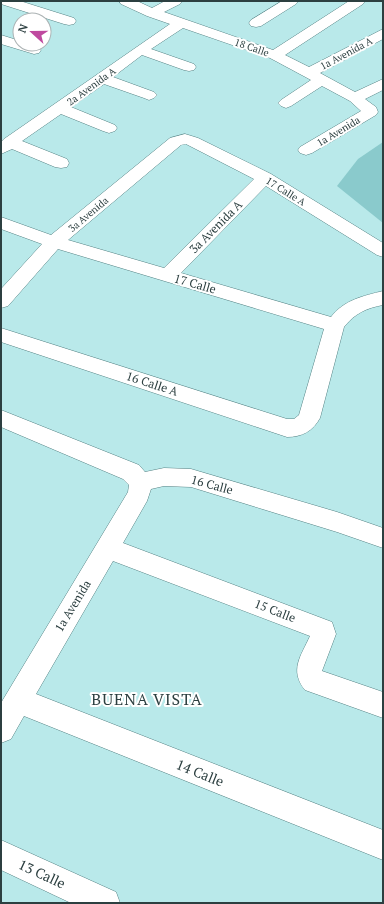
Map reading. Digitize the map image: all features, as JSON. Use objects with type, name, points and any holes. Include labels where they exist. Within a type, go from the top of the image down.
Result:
[{"type":"street","points":[[6,1],[69,21]]},
{"type":"street","name":"18 Calle","points":[[126,1],[152,13],[275,55],[354,98],[370,111]]},
{"type":"street","points":[[152,13],[174,1]]},
{"type":"street","points":[[256,23],[291,1]]},
{"type":"street","points":[[275,55],[358,1]]},
{"type":"street","name":"2a Avenida A","points":[[6,145],[140,50],[181,23]]},
{"type":"street","name":"1a Avenida A","points":[[286,104],[316,76],[383,33]]},
{"type":"street","points":[[1,39],[12,43]]},
{"type":"street","points":[[140,50],[189,67]]},
{"type":"street","points":[[102,78],[149,95]]},
{"type":"street","name":"1a Avenida","points":[[354,98],[383,84]]},
{"type":"street","points":[[60,108],[109,128]]},
{"type":"street","name":"1a Avenida","points":[[306,150],[370,111]]},
{"type":"street","name":"17 Calle A","points":[[185,139],[192,141],[265,178],[383,251]]},
{"type":"street","name":"3a Avenida","points":[[1,301],[54,242],[176,142],[185,139]]},
{"type":"street","points":[[6,145],[61,163]]},
{"type":"street","name":"3a Avenida A","points":[[167,276],[265,178]]},
{"type":"street","points":[[1,223],[54,242]]},
{"type":"street","name":"17 Calle","points":[[54,242],[336,325]]},
{"type":"street","points":[[336,325],[343,314],[358,304],[383,298]]},
{"type":"street","name":"16 Calle A","points":[[1,335],[287,428],[296,429],[304,425],[309,418],[336,325]]},
{"type":"street","points":[[1,418],[131,472],[140,482]]},
{"type":"street","name":"16 Calle","points":[[140,482],[164,478],[190,478],[337,522],[383,538]]},
{"type":"street","name":"1a Avenida","points":[[1,729],[139,494],[140,482]]},
{"type":"street","name":"15 Calle","points":[[107,548],[320,628],[323,630],[323,634],[309,670],[310,676],[314,681],[383,705]]},
{"type":"street","name":"14 Calle","points":[[17,700],[383,845]]},
{"type":"street","name":"13 Calle","points":[[1,855],[105,903]]},
{"type":"shaded area","points":[[383,142],[383,223],[337,186],[358,159]]},
{"type":"district","name":"BUENA VISTA","points":[[147,699]]}]
